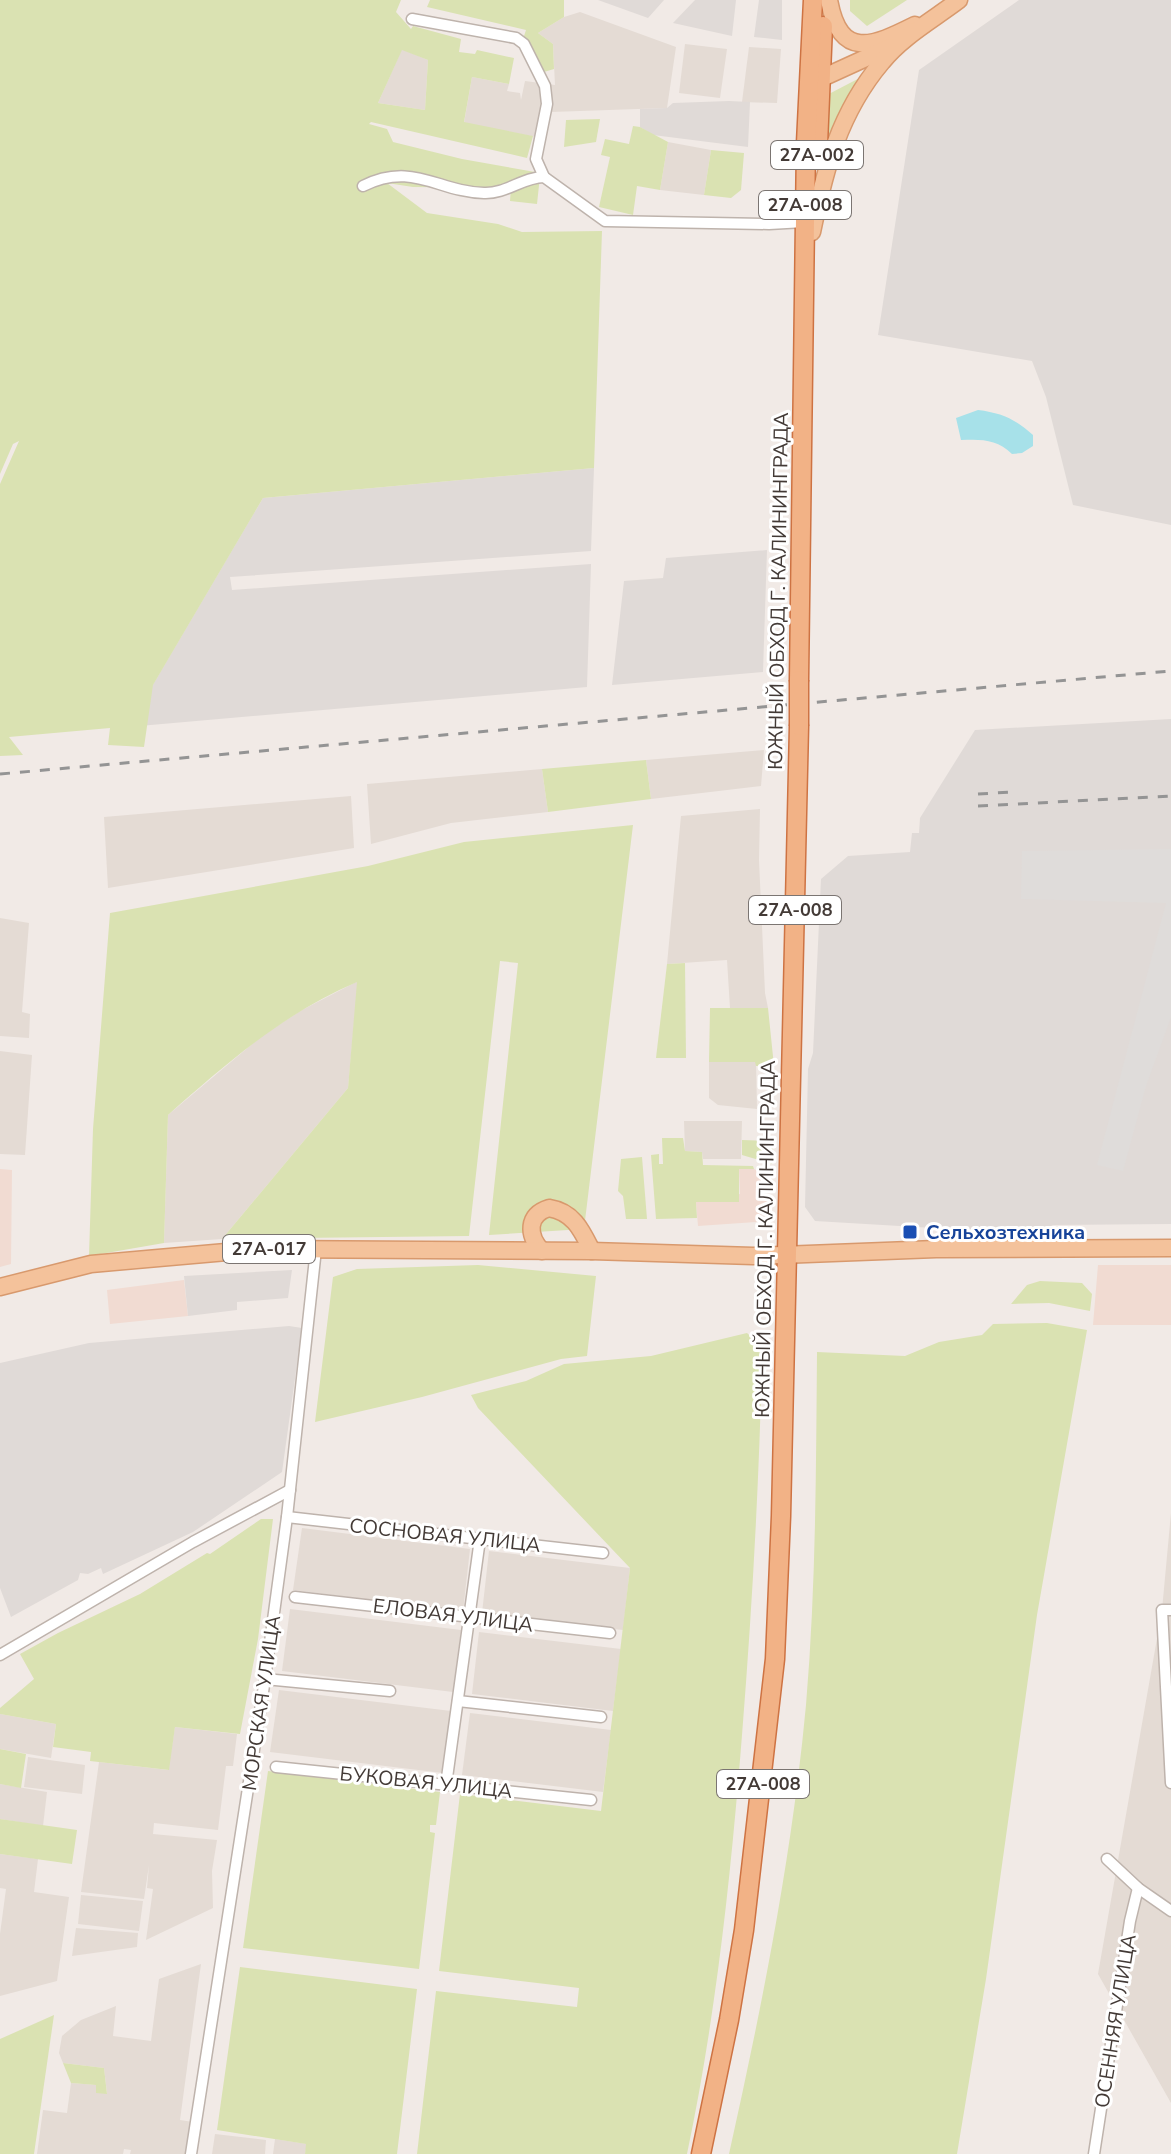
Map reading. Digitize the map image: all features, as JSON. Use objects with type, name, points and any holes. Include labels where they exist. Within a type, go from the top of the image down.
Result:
[{"type":"highway","name":"ЮЖНЫЙ ОБХОД Г. КАЛИНИНГРАДА","points":[[701,2154],[744,1930],[771,1712],[781,1516],[799,726],[803,318],[813,0]]},
{"type":"highway","name":"27А-002","points":[[808,227],[827,0]]},
{"type":"main road","points":[[827,0],[838,31],[851,41],[867,44],[890,37],[954,4]]},
{"type":"main road","name":"27А-008","points":[[808,227],[824,170],[849,110],[883,60],[954,4]]},
{"type":"main road","name":"27А-008","points":[[808,92],[822,78],[850,67],[914,33]]},
{"type":"main road","points":[[810,51],[822,78],[835,84],[883,60]]},
{"type":"main road","points":[[542,1251],[531,1235],[531,1225],[535,1215],[549,1208],[570,1216],[592,1251]]},
{"type":"main road","name":"27А-017","points":[[0,1287],[91,1264],[260,1249],[592,1251],[753,1256],[936,1249],[1171,1248]]},
{"type":"street","points":[[412,19],[516,38],[524,44],[545,86],[547,104],[536,159],[544,177],[605,221],[808,227]]},
{"type":"street","points":[[363,186],[380,178],[398,176],[426,179],[484,194],[503,191],[534,177],[544,177]]},
{"type":"street","name":"МОРСКАЯ УЛИЦА","points":[[191,2154],[265,1679],[287,1517],[316,1249]]},
{"type":"street","points":[[0,1655],[193,1542],[290,1490]]},
{"type":"street","name":"СОСНОВАЯ УЛИЦА","points":[[287,1517],[603,1553]]},
{"type":"street","points":[[446,1785],[480,1539]]},
{"type":"street","name":"ЕЛОВАЯ УЛИЦА","points":[[295,1597],[610,1633]]},
{"type":"street","points":[[1171,1610],[1162,1610],[1171,1783]]},
{"type":"street","points":[[265,1679],[390,1691]]},
{"type":"street","points":[[458,1701],[601,1717]]},
{"type":"street","name":"БУКОВАЯ УЛИЦА","points":[[276,1767],[591,1800]]},
{"type":"street","points":[[1107,1859],[1138,1888],[1171,1911]]},
{"type":"street","name":"ОСЕННЯЯ УЛИЦА","points":[[1094,2154],[1130,1921],[1138,1888]]},
{"type":"shaded area","points":[[598,0],[664,0],[648,18]]},
{"type":"shaded area","points":[[695,0],[736,0],[732,36],[673,23]]},
{"type":"shaded area","points":[[759,0],[782,0],[782,40],[754,37]]},
{"type":"shaded area","points":[[1019,0],[1171,0],[1171,525],[1073,505],[1046,397],[1032,361],[878,335],[919,70]]},
{"type":"shaded area","points":[[580,12],[676,47],[667,108],[551,112],[546,139],[464,123],[472,77],[509,84],[507,91],[520,93],[521,100],[525,81],[555,85],[553,44],[538,33],[564,17]]},
{"type":"shaded area","points":[[685,44],[727,49],[720,98],[679,93]]},
{"type":"shaded area","points":[[749,47],[781,49],[777,103],[742,102]]},
{"type":"shaded area","points":[[402,49],[428,60],[425,110],[378,103]]},
{"type":"shaded area","points":[[750,102],[748,147],[653,135],[640,127],[640,109],[667,108],[673,103]]},
{"type":"shaded area","points":[[668,142],[711,150],[704,195],[660,190]]},
{"type":"shaded area","points":[[594,468],[591,551],[230,577],[232,590],[591,564],[587,687],[128,727],[263,498]]},
{"type":"shaded area","points":[[767,550],[763,672],[612,685],[624,581],[663,578],[666,558]]},
{"type":"shaded area","points":[[1171,719],[1171,1224],[1053,1225],[1035,1234],[815,1221],[805,1207],[808,1069],[813,1053],[821,879],[848,856],[910,852],[912,833],[919,833],[920,818],[975,730]]},
{"type":"shaded area","points":[[764,750],[761,786],[651,799],[646,760]]},
{"type":"shaded area","points":[[542,769],[548,812],[451,823],[371,844],[367,784]]},
{"type":"shaded area","points":[[351,796],[354,848],[108,888],[104,817]]},
{"type":"shaded area","points":[[760,809],[759,860],[768,1008],[730,1008],[727,960],[667,964],[681,816]]},
{"type":"shaded area","points":[[1171,849],[1171,1017],[1146,1086],[1123,1171],[1097,1165],[1166,903],[1021,899],[1022,851]]},
{"type":"shaded area","points":[[0,918],[29,923],[22,1012],[30,1014],[29,1038],[0,1036]]},
{"type":"shaded area","points":[[358,981],[348,1088],[222,1239],[164,1243],[168,1115],[264,1034]]},
{"type":"shaded area","points":[[0,1051],[32,1055],[25,1155],[0,1154]]},
{"type":"shaded area","points":[[709,1062],[756,1062],[757,1109],[718,1105],[709,1098]]},
{"type":"shaded area","points":[[684,1121],[742,1121],[741,1159],[703,1159],[702,1152],[685,1151]]},
{"type":"shaded area","points":[[0,1169],[12,1170],[11,1264],[0,1267]]},
{"type":"shaded area","points":[[739,1169],[754,1169],[771,1178],[769,1192],[765,1192],[769,1195],[768,1209],[756,1222],[698,1226],[696,1202],[740,1194]]},
{"type":"shaded area","points":[[1098,1265],[1171,1265],[1171,1325],[1093,1325]]},
{"type":"shaded area","points":[[292,1270],[288,1298],[237,1302],[237,1310],[188,1316],[184,1276]]},
{"type":"shaded area","points":[[184,1280],[188,1316],[110,1324],[107,1290]]},
{"type":"shaded area","points":[[289,1326],[302,1328],[282,1472],[193,1532],[103,1574],[101,1568],[88,1574],[80,1573],[78,1580],[11,1617],[0,1588],[0,1363],[89,1343]]},
{"type":"shaded area","points":[[1171,1513],[1171,2103],[1098,1974],[1162,1610]]},
{"type":"shaded area","points":[[302,1528],[470,1549],[463,1611],[293,1590]]},
{"type":"shaded area","points":[[489,1551],[630,1568],[623,1630],[482,1613]]},
{"type":"shaded area","points":[[290,1609],[461,1630],[453,1692],[282,1671]]},
{"type":"shaded area","points":[[479,1632],[621,1649],[613,1711],[472,1694]]},
{"type":"shaded area","points":[[279,1690],[451,1711],[443,1773],[270,1752]]},
{"type":"shaded area","points":[[470,1713],[611,1730],[603,1792],[462,1775]]},
{"type":"shaded area","points":[[0,1714],[56,1724],[51,1758],[0,1749]]},
{"type":"shaded area","points":[[175,1727],[237,1734],[233,1766],[226,1766],[218,1830],[154,1823],[153,1834],[217,1840],[212,1871],[213,1908],[146,1940],[153,1889],[147,1888],[149,1865],[144,1899],[81,1892],[99,1762],[168,1770]]},
{"type":"shaded area","points":[[28,1757],[85,1765],[82,1794],[24,1787]]},
{"type":"shaded area","points":[[0,1784],[47,1792],[43,1826],[0,1819]]},
{"type":"shaded area","points":[[0,1854],[38,1859],[34,1892],[69,1897],[57,1981],[0,1996],[0,1934],[6,1889],[0,1888]]},
{"type":"shaded area","points":[[81,1895],[143,1901],[139,1931],[78,1924]]},
{"type":"shaded area","points":[[76,1928],[138,1933],[137,1947],[72,1956]]},
{"type":"shaded area","points":[[201,1964],[180,2120],[193,2122],[189,2154],[130,2154],[131,2150],[124,2149],[123,2154],[37,2154],[43,2110],[67,2113],[71,2083],[97,2085],[96,2093],[107,2093],[104,2068],[63,2063],[59,2053],[62,2036],[81,2020],[116,2006],[113,2036],[151,2041],[159,1979]]},
{"type":"shaded area","points":[[215,2134],[266,2140],[265,2154],[212,2154]]},
{"type":"shaded area","points":[[275,2139],[307,2144],[305,2154],[273,2154]]},
{"type":"green space","points":[[0,0],[401,0],[396,12],[411,29],[413,26],[461,39],[459,52],[475,54],[477,50],[514,58],[509,84],[472,77],[464,122],[533,136],[527,158],[369,124],[387,129],[393,142],[535,172],[540,176],[537,204],[510,201],[511,188],[413,187],[387,183],[427,213],[498,224],[522,232],[602,231],[594,468],[263,498],[153,685],[144,747],[108,745],[110,728],[9,737],[23,755],[0,756],[0,484],[19,441],[13,444],[0,474]],"holes":[[[402,50],[428,60],[425,110],[378,103]]]},
{"type":"green space","points":[[430,0],[564,0],[564,17],[538,33],[553,44],[554,69],[544,72],[534,51],[523,39],[526,30],[427,7]]},
{"type":"green space","points":[[850,0],[907,0],[867,26],[850,11]]},
{"type":"green space","points":[[873,71],[820,176],[825,96]]},
{"type":"green space","points":[[600,119],[596,142],[564,147],[566,120]]},
{"type":"green space","points":[[633,126],[668,142],[660,190],[637,186],[633,215],[599,207],[610,157],[601,155],[605,139],[629,144]]},
{"type":"green space","points":[[711,150],[744,153],[741,190],[731,198],[704,195]]},
{"type":"green space","points":[[646,760],[651,799],[548,812],[542,769]]},
{"type":"green space","points":[[633,825],[584,1229],[489,1235],[518,963],[500,961],[469,1236],[222,1239],[348,1088],[357,982],[330,994],[281,1024],[234,1058],[168,1115],[164,1243],[89,1256],[93,1129],[110,913],[368,866],[464,842]]},
{"type":"green space","points":[[685,963],[686,1058],[656,1058],[667,964]]},
{"type":"green space","points":[[710,1008],[768,1008],[774,1066],[756,1066],[755,1062],[709,1062]]},
{"type":"green space","points":[[662,1138],[683,1138],[685,1151],[702,1152],[703,1165],[753,1166],[754,1169],[739,1169],[739,1202],[696,1202],[697,1218],[656,1219],[651,1155],[659,1154],[659,1164],[663,1164]]},
{"type":"green space","points":[[742,1140],[773,1141],[772,1164],[742,1155]]},
{"type":"green space","points":[[642,1157],[647,1219],[626,1219],[623,1196],[618,1191],[621,1159]]},
{"type":"green space","points":[[478,1265],[596,1276],[587,1356],[561,1359],[315,1422],[333,1277],[357,1269]]},
{"type":"green space","points":[[1040,1281],[1082,1283],[1092,1294],[1090,1311],[1049,1303],[1011,1304],[1027,1285]]},
{"type":"green space","points":[[1047,1323],[1087,1330],[1037,1615],[986,1979],[957,2154],[729,2154],[775,1931],[800,1762],[812,1617],[817,1352],[905,1356],[939,1342],[982,1335],[993,1324]]},
{"type":"green space","points":[[747,1333],[761,1346],[762,1360],[746,1688],[721,1945],[687,2154],[417,2154],[436,1991],[577,2007],[579,1988],[439,1971],[460,1794],[601,1811],[630,1568],[478,1408],[471,1395],[526,1381],[564,1364],[651,1356]]},
{"type":"green space","points":[[261,1519],[273,1519],[258,1639],[240,1734],[175,1727],[169,1770],[90,1761],[91,1752],[53,1747],[56,1724],[0,1714],[0,1708],[34,1679],[20,1654],[140,1594],[210,1554]]},
{"type":"green space","points":[[0,1749],[26,1754],[21,1788],[0,1784]]},
{"type":"green space","points":[[268,1771],[440,1792],[436,1825],[430,1825],[430,1832],[435,1833],[419,1969],[243,1948]]},
{"type":"green space","points":[[0,1819],[77,1830],[72,1864],[0,1854]]},
{"type":"green space","points":[[240,1967],[417,1989],[397,2154],[305,2154],[306,2144],[217,2130]]},
{"type":"green space","points":[[54,2015],[34,2154],[0,2154],[0,2039]]},
{"type":"green space","points":[[63,2063],[104,2068],[107,2094],[96,2093],[96,2085],[71,2083]]},
{"type":"water","points":[[978,410],[1001,415],[1020,425],[1033,435],[1033,446],[1022,453],[1012,454],[1001,445],[988,441],[961,440],[956,418]]},
{"type":"railway","points":[[0,774],[1171,671]]},
{"type":"railway","points":[[978,794],[1011,792]]},
{"type":"railway","points":[[978,806],[1171,796]]},
{"type":"place","name":"Сельхозтехника","points":[[910,1232]]}]
